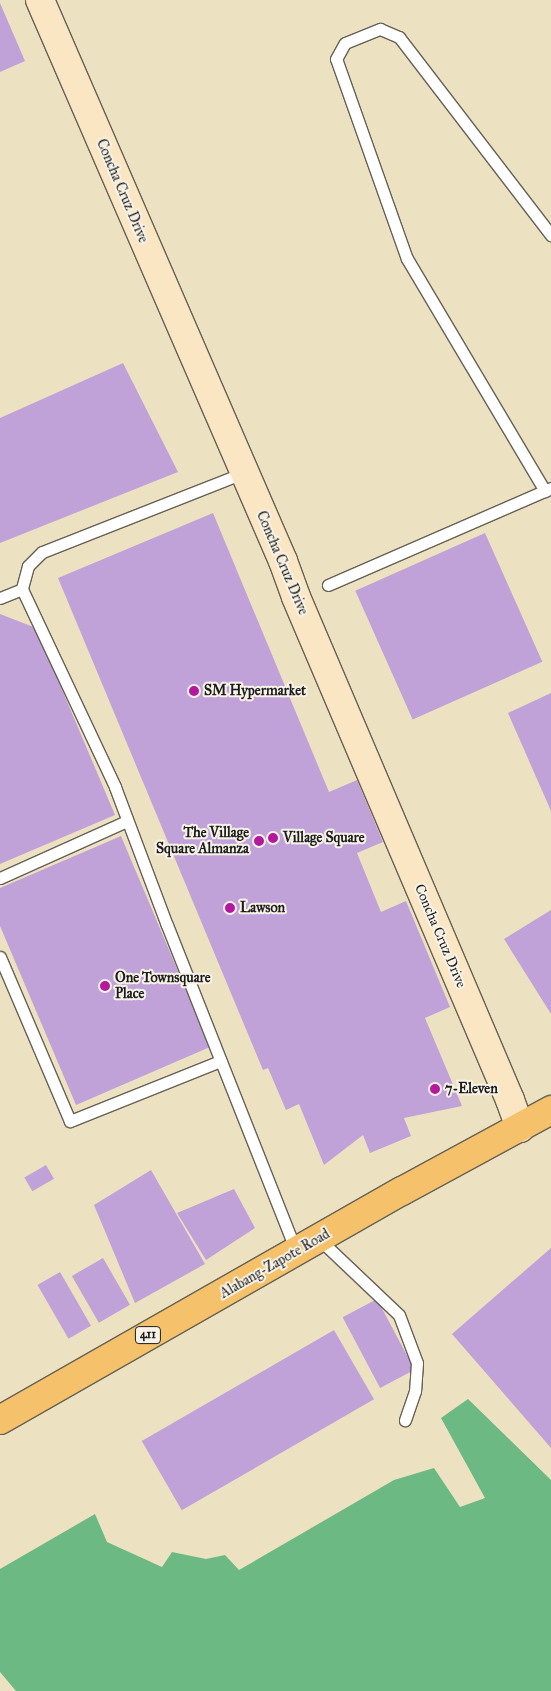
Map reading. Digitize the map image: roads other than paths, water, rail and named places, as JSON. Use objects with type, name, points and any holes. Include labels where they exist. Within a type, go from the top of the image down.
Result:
[{"type":"highway","name":"Alabang-Zapote Road","points":[[0,1420],[402,1191],[551,1110]]},
{"type":"street","name":"Concha Cruz Drive","points":[[40,0],[244,473],[284,561],[296,597],[510,1100],[520,1128]]},
{"type":"lane","points":[[328,585],[548,490],[407,259],[336,59],[345,43],[380,29],[399,38],[551,235]]},
{"type":"lane","points":[[244,473],[42,552],[28,566],[22,589],[111,790],[127,821],[220,1060],[308,1246],[399,1315],[417,1363],[415,1390],[405,1420]]},
{"type":"lane","points":[[0,598],[22,589]]},
{"type":"lane","points":[[0,878],[127,821]]},
{"type":"lane","points":[[0,956],[70,1121],[220,1060]]},
{"type":"place","name":"SM Hypermarket","points":[[194,691]]},
{"type":"place","name":"Village Square","points":[[273,838]]},
{"type":"place","name":"The Village Square Almanza","points":[[259,841]]},
{"type":"place","name":"Lawson","points":[[230,908]]},
{"type":"place","name":"One Townsquare Place","points":[[105,986]]},
{"type":"place","name":"7-Eleven","points":[[435,1089]]}]
